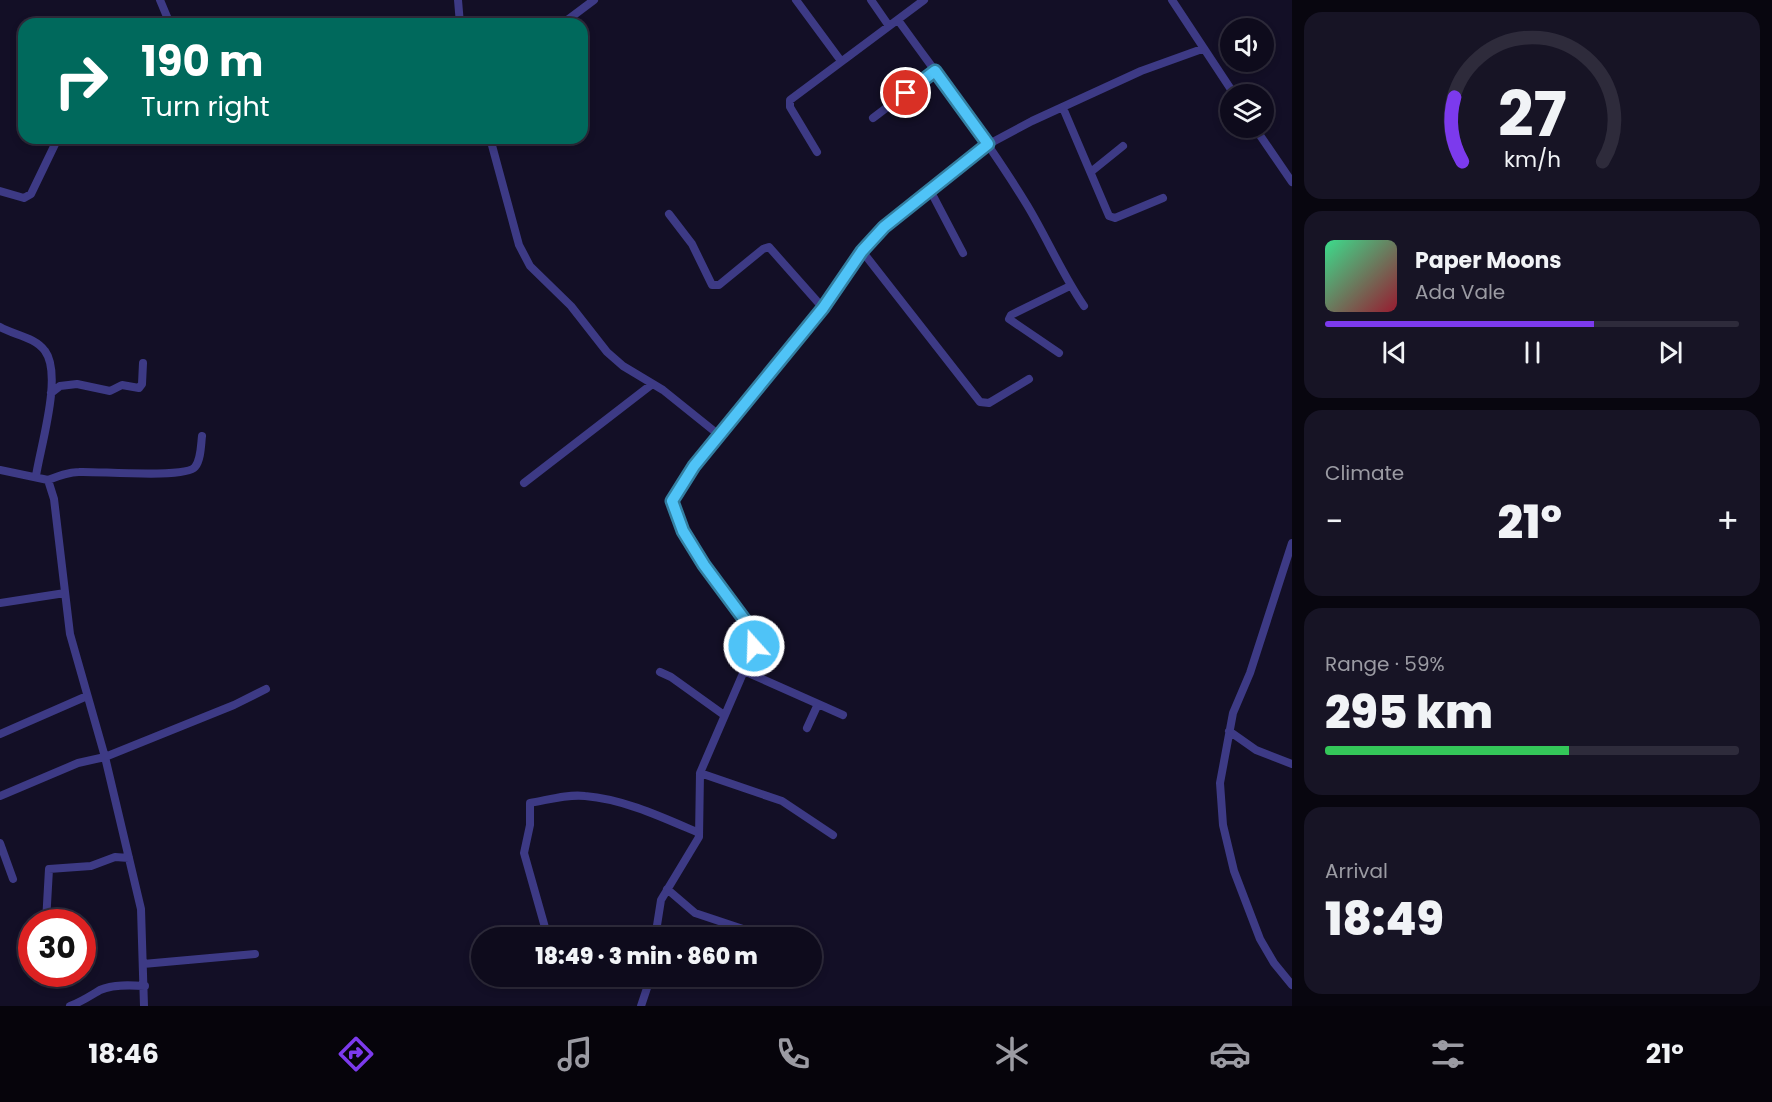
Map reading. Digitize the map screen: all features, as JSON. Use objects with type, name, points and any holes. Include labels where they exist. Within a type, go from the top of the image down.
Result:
[{"type":"street","points":[[160,0],[168,18]]},
{"type":"street","points":[[458,0],[460,18]]},
{"type":"street","points":[[570,18],[594,0]]},
{"type":"street","points":[[796,0],[840,61]]},
{"type":"street","points":[[871,0],[889,26]]},
{"type":"street","points":[[817,152],[790,107],[790,100],[924,0]]},
{"type":"street","points":[[1172,0],[1227,84]]},
{"type":"street","points":[[898,20],[988,144],[1029,208],[1070,286],[1084,306]]},
{"type":"street","points":[[656,927],[661,900],[699,833],[700,773],[754,646],[751,633],[731,599],[704,565],[672,506],[675,494],[719,435],[823,308],[862,251],[894,217],[988,144],[1032,120],[1063,108],[1131,75],[1202,49]]},
{"type":"street","points":[[873,118],[935,71]]},
{"type":"street","points":[[1063,108],[1092,171],[1104,206],[1113,218],[1163,198]]},
{"type":"street","points":[[1262,138],[1292,182]]},
{"type":"street","points":[[0,191],[24,198],[30,194],[55,144]]},
{"type":"street","points":[[492,144],[519,245],[530,266],[571,306],[607,351],[623,366],[663,390],[719,435]]},
{"type":"street","points":[[1092,171],[1123,146]]},
{"type":"street","points":[[930,190],[963,253]]},
{"type":"street","points":[[669,214],[692,244],[712,285],[719,285],[763,249],[769,247],[823,308]]},
{"type":"street","points":[[862,251],[980,402],[989,403],[1029,379]]},
{"type":"street","points":[[1059,352],[1009,319],[1011,315],[1070,286]]},
{"type":"street","points":[[0,327],[25,336],[46,351],[51,393],[36,476]]},
{"type":"street","points":[[51,393],[60,386],[77,384],[110,391],[122,385],[139,388],[142,384],[143,363]]},
{"type":"street","points":[[524,483],[651,384]]},
{"type":"street","points":[[0,470],[48,480],[63,474],[79,472],[180,473],[192,469],[198,459],[202,435]]},
{"type":"street","points":[[48,480],[59,525],[70,634],[105,757],[141,909],[144,1006]]},
{"type":"street","points":[[1292,543],[1229,731],[1220,783],[1223,825],[1231,860],[1260,939],[1274,963],[1292,984]]},
{"type":"street","points":[[0,603],[65,593]]},
{"type":"street","points":[[744,670],[843,715]]},
{"type":"street","points":[[660,672],[671,677],[724,715]]},
{"type":"street","points":[[0,796],[78,763],[105,757],[266,689]]},
{"type":"street","points":[[0,734],[87,696]]},
{"type":"street","points":[[807,728],[818,704]]},
{"type":"street","points":[[1229,731],[1256,750],[1292,764]]},
{"type":"street","points":[[700,773],[782,801],[833,835]]},
{"type":"street","points":[[545,927],[524,853],[530,825],[530,803],[590,796],[627,806],[699,833]]},
{"type":"street","points":[[0,843],[14,879]]},
{"type":"street","points":[[47,909],[49,869],[91,866],[116,857],[129,858]]},
{"type":"street","points":[[667,889],[694,913],[737,927]]},
{"type":"street","points":[[143,964],[255,954]]},
{"type":"street","points":[[70,1006],[89,999],[100,990],[124,985],[145,986]]},
{"type":"street","points":[[641,1006],[647,987]]},
{"type":"route","points":[[754,646],[744,619],[704,565],[683,531],[672,501],[694,466],[823,308],[862,251],[894,217],[954,173],[988,144],[935,71],[906,93]]}]
